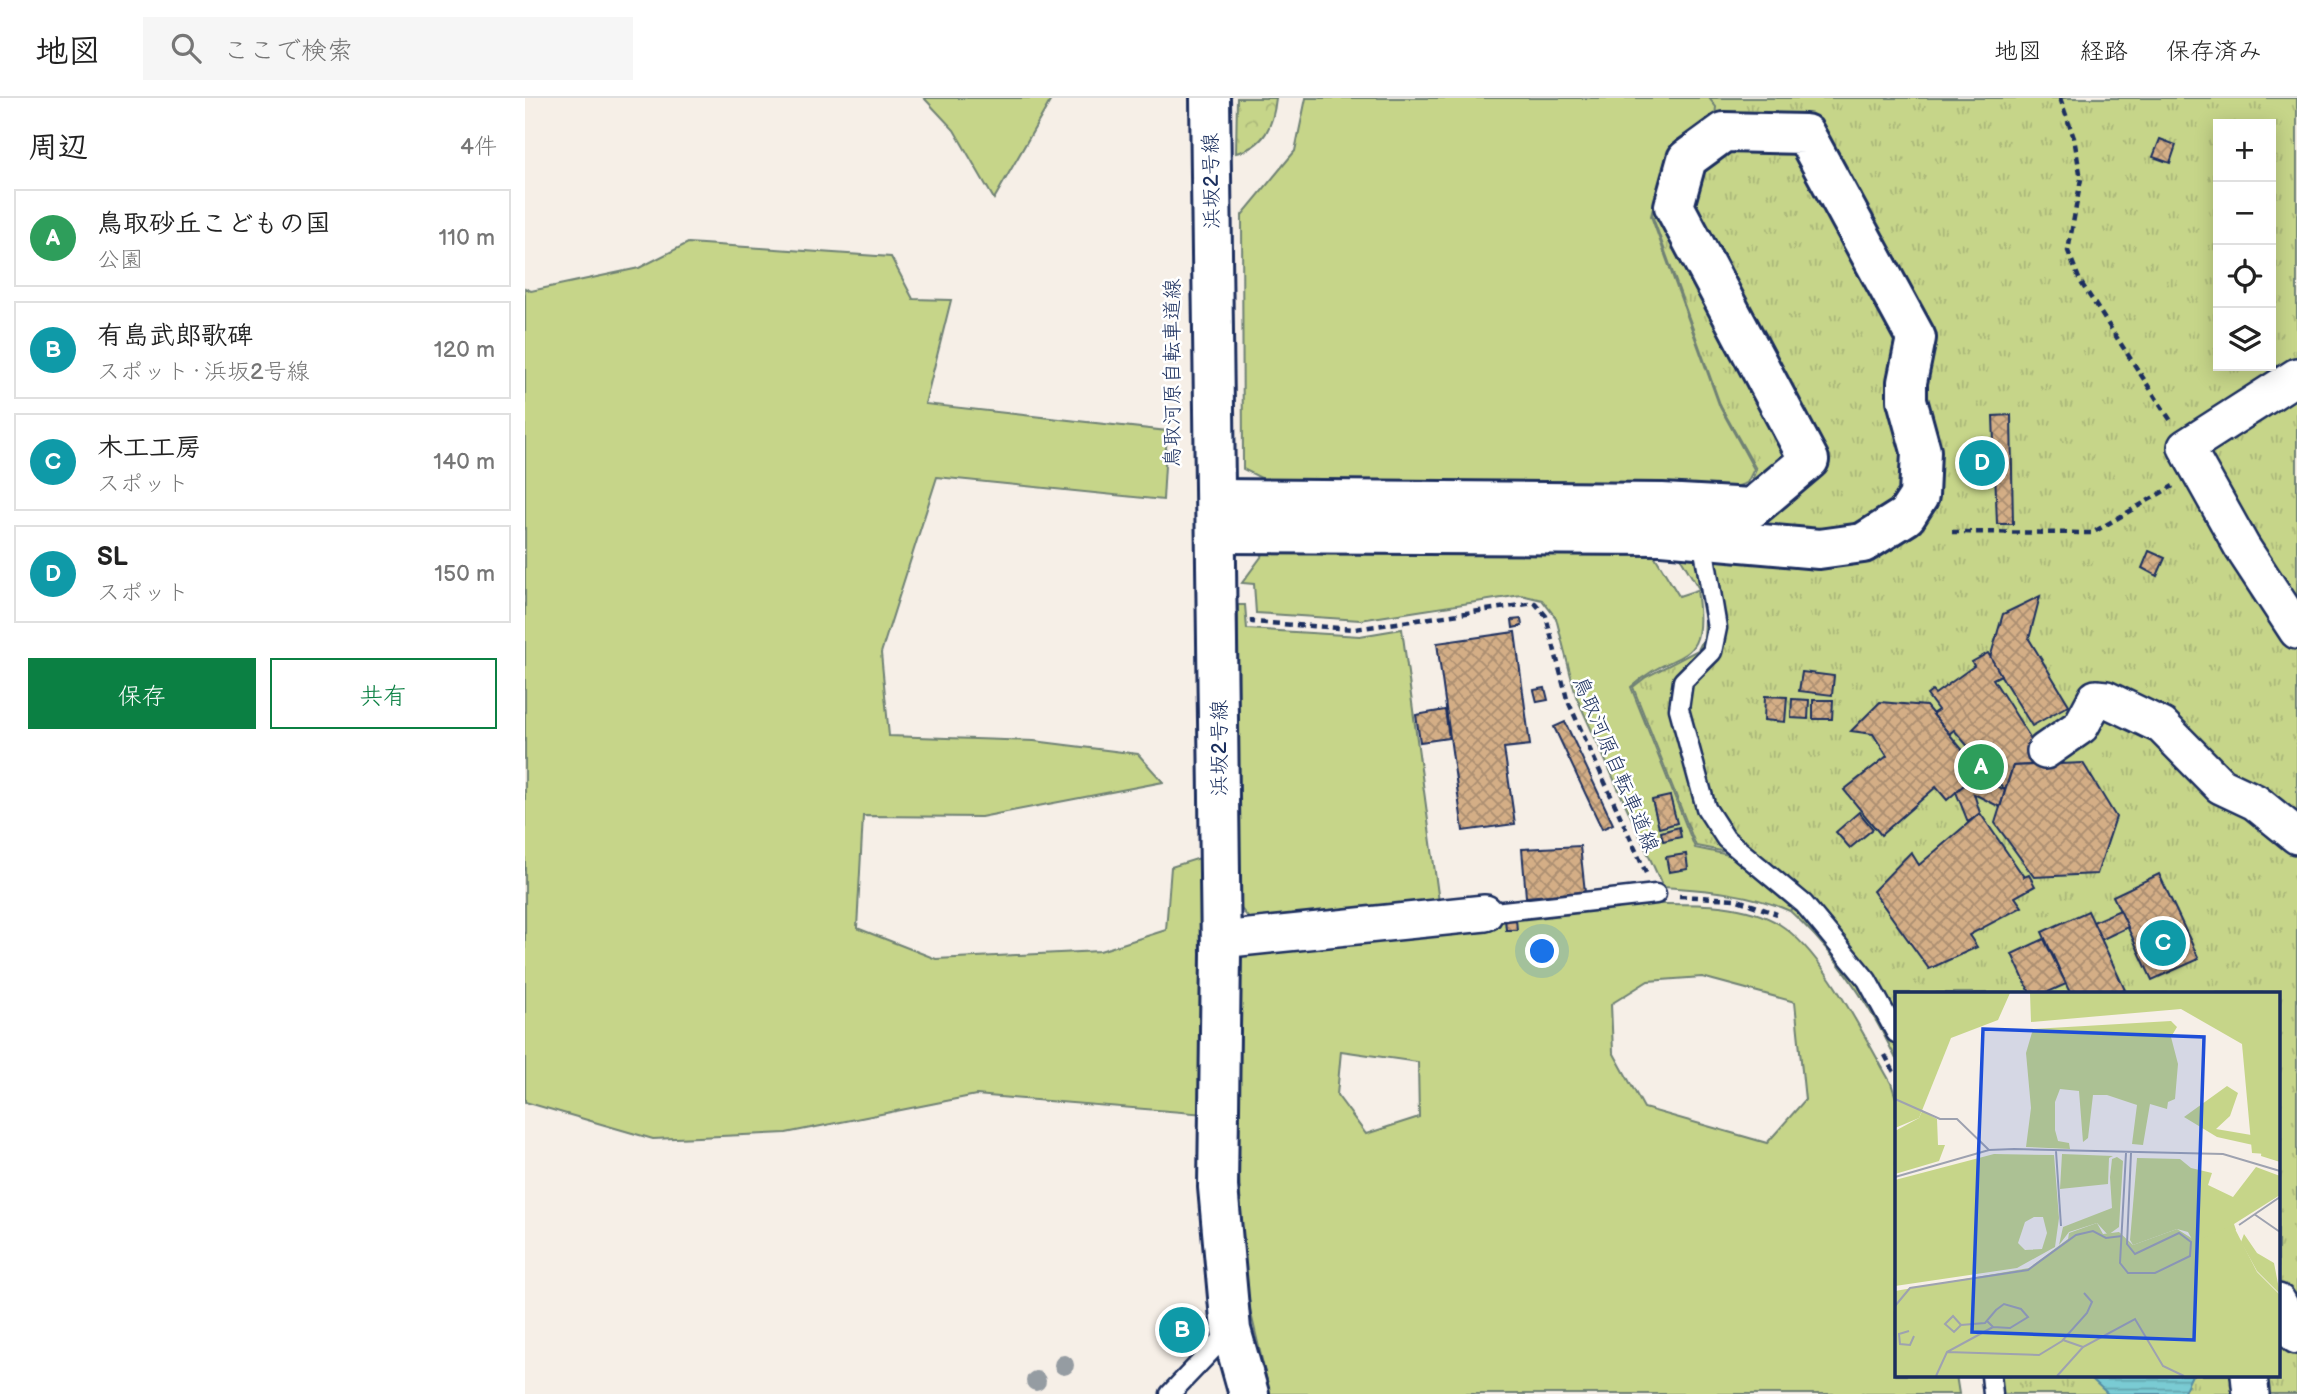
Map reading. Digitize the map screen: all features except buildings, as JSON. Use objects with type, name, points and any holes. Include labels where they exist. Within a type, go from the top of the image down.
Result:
[{"type":"street","name":"浜坂2号線","points":[[1210,98],[1220,940],[1218,1187],[1231,1330],[1249,1394]]},
{"type":"street","points":[[1724,132],[1805,134],[1916,338],[1907,382],[1907,400],[1921,451],[1919,496],[1906,516],[1863,543],[1819,549],[1662,535],[1216,516],[1662,503],[1752,508],[1809,460],[1674,206],[1688,159],[1724,132]]},
{"type":"street","points":[[2297,376],[2192,459],[2242,547],[2297,631]]},
{"type":"street","points":[[2045,751],[2081,726],[2096,698],[2106,699],[2162,726],[2221,786],[2255,802],[2297,836]]},
{"type":"street","points":[[1220,940],[1485,913]]},
{"type":"street","points":[[2280,1305],[2297,1335]]},
{"type":"street","points":[[2249,1376],[2251,1394]]},
{"type":"lane","points":[[1702,538],[1717,628],[1712,652],[1683,681],[1679,709],[1706,808],[1726,839],[1804,904],[1867,980],[1895,1030]]},
{"type":"lane","points":[[1485,913],[1656,894]]},
{"type":"lane","points":[[1170,1394],[1231,1330]]},
{"type":"lane","points":[[1991,1376],[1993,1394]]},
{"type":"path","points":[[1952,532],[2092,533],[2192,459],[2080,281],[2068,251],[2081,179],[2074,138],[2060,98]]},
{"type":"path","name":"鳥取河原自転車道線","points":[[1251,612],[1252,622],[1355,629],[1535,603],[1546,616],[1567,699],[1656,894]]},
{"type":"path","points":[[1656,894],[1735,899],[1782,915]]},
{"type":"path","points":[[1884,1052],[1895,1074]]},
{"type":"green space","points":[[924,98],[1052,98],[994,199],[954,130]]},
{"type":"green space","points":[[1237,98],[1276,98],[1270,126],[1261,140],[1236,153]]},
{"type":"green space","points":[[1306,98],[1723,98],[1729,113],[1713,116],[1667,154],[1651,216],[1720,407],[1754,469],[1747,483],[1727,490],[1279,487],[1243,469],[1242,215],[1295,151]]},
{"type":"green space","points":[[1709,98],[2297,98],[2297,1394],[1984,1394],[1981,1376],[2280,1376],[2280,992],[1895,992],[1895,1044],[1850,971],[1807,919],[1731,853],[1696,846],[1633,687],[1646,677],[1698,650],[1704,638],[1705,620],[1699,589],[1680,557],[1680,497],[1714,495],[1750,486],[1756,469],[1721,407],[1652,215],[1668,155],[1715,116],[1716,107]]},
{"type":"green space","points":[[688,243],[891,257],[913,299],[951,300],[925,404],[1167,431],[1163,500],[937,477],[881,653],[889,736],[1034,741],[1138,754],[1163,782],[981,817],[863,816],[857,928],[936,959],[1100,951],[1166,930],[1171,867],[1206,856],[1205,1114],[976,1095],[786,1133],[653,1139],[525,1102],[525,288],[531,291],[639,268]]},
{"type":"green space","points":[[1267,549],[1654,555],[1679,596],[1697,590],[1698,634],[1694,646],[1686,653],[1648,674],[1631,687],[1695,848],[1729,855],[1792,908],[1790,911],[1744,896],[1663,887],[1576,696],[1556,618],[1542,600],[1521,595],[1360,620],[1256,613],[1254,584],[1242,583]]},
{"type":"green space","points":[[1238,605],[1245,605],[1247,629],[1360,636],[1402,629],[1440,909],[1251,921],[1239,906]]},
{"type":"green space","points":[[1652,904],[1734,908],[1779,924],[1796,937],[1827,974],[1856,1020],[1895,1095],[1895,1376],[1956,1376],[1959,1394],[1270,1394],[1249,1305],[1242,1234],[1238,1155],[1241,958],[1247,951],[1491,919]],"holes":[[[1702,977],[1795,1002],[1805,1100],[1767,1143],[1644,1108],[1613,1052],[1611,1004],[1648,981]],[[1341,1051],[1418,1062],[1419,1117],[1366,1134],[1337,1095]]]},
{"type":"green space","points":[[1792,908],[1809,922],[1851,973],[1895,1046],[1895,1057],[1850,980],[1821,943],[1790,911]]},
{"type":"water","points":[[2098,1376],[2192,1376],[2183,1394],[2108,1394],[2093,1380]]},
{"type":"place","name":"SL","points":[[1982,463]]},
{"type":"place","name":"鳥取砂丘こどもの国","points":[[1981,767]]},
{"type":"place","name":"木工工房","points":[[2163,943]]},
{"type":"place","name":"有島武郎歌碑","points":[[1182,1330]]}]
